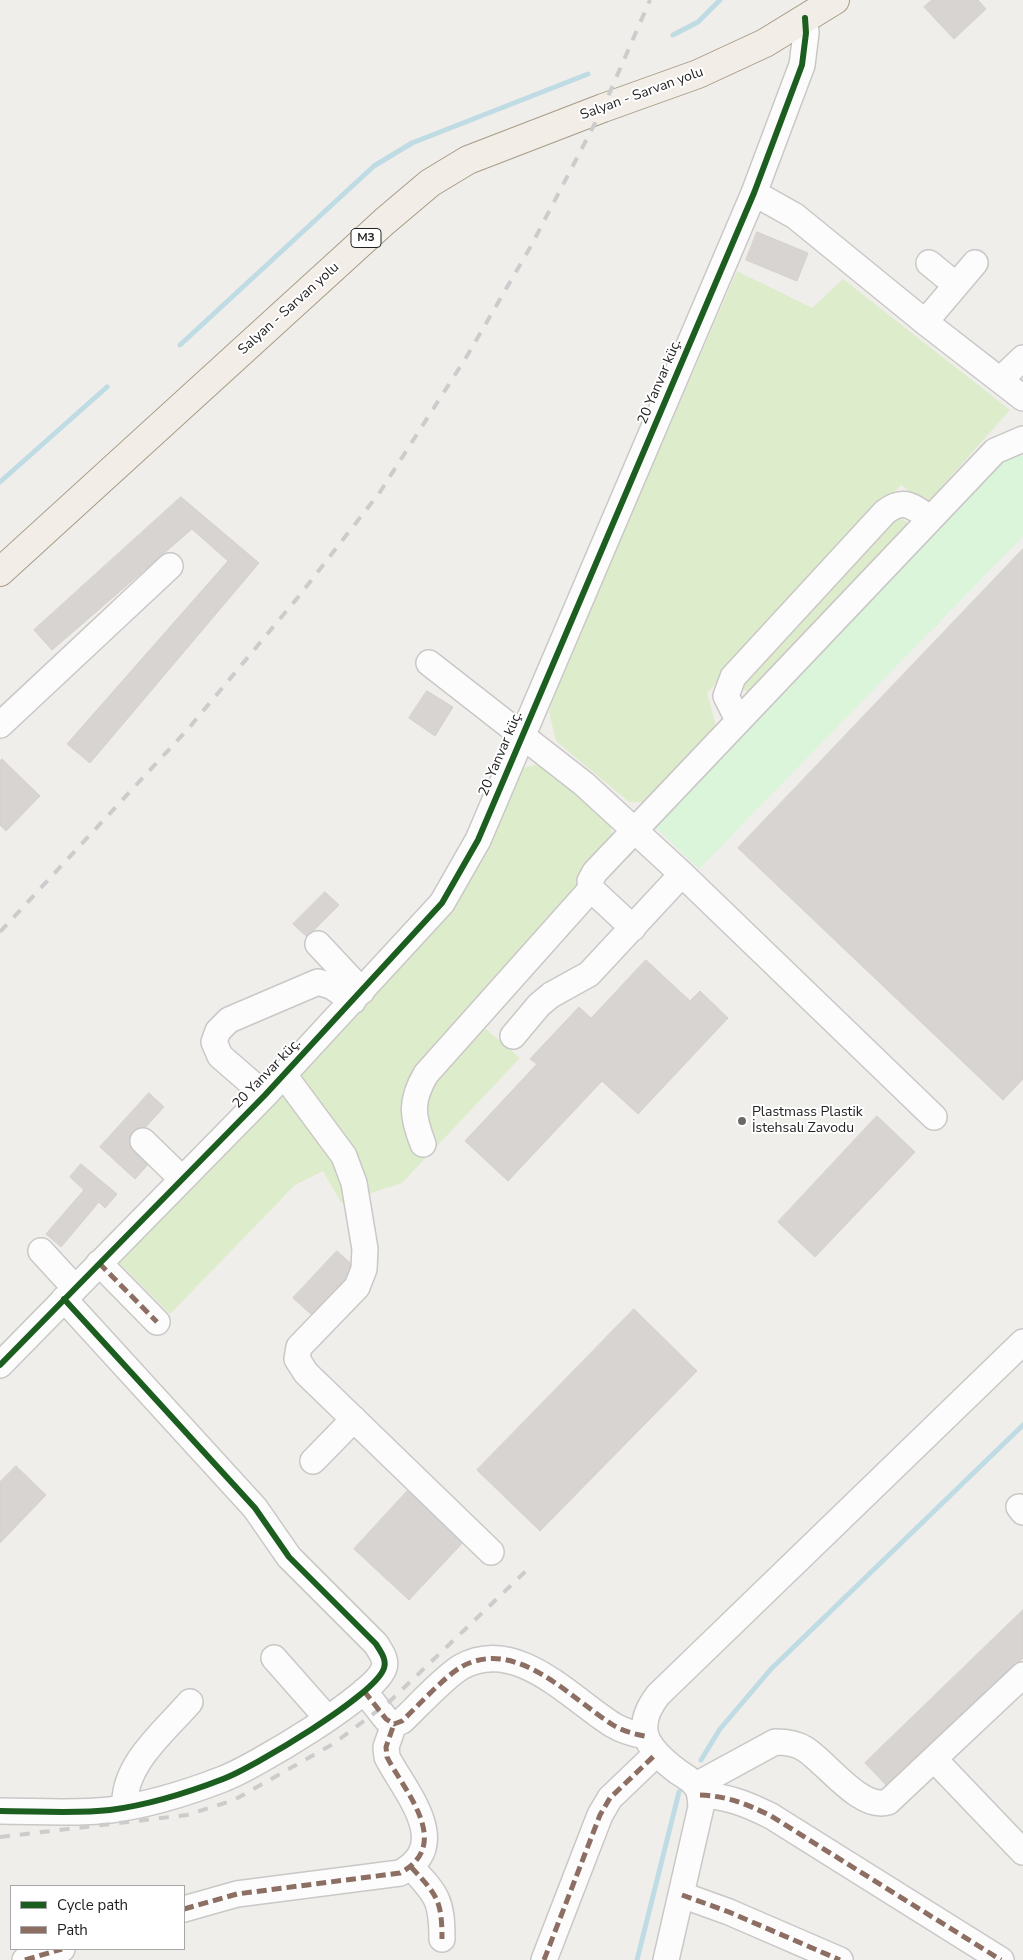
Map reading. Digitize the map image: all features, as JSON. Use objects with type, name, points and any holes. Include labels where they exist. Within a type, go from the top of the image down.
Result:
[{"type":"main road","name":"Salyan - Sarvan yolu","points":[[0,572],[385,221],[446,171],[489,150],[698,74],[766,43],[814,9],[835,0]]},
{"type":"street","name":"20 Yanvar küç.","points":[[0,1365],[284,1075],[442,903],[458,878],[478,840],[754,193],[802,65],[806,33],[814,9]]},
{"type":"street","points":[[754,193],[796,216],[925,322],[1022,396]]},
{"type":"street","points":[[929,263],[956,285]]},
{"type":"street","points":[[925,322],[975,263]]},
{"type":"street","points":[[1000,380],[1023,358]]},
{"type":"street","points":[[633,928],[592,889],[590,881],[595,872],[995,450],[1023,439]]},
{"type":"street","points":[[738,720],[726,696],[733,677],[885,512],[895,504],[908,504],[930,518]]},
{"type":"street","points":[[3,716],[170,566]]},
{"type":"street","points":[[429,663],[584,784],[682,874],[934,1117]]},
{"type":"street","points":[[512,1036],[538,1005],[551,995],[589,974],[682,874]]},
{"type":"street","points":[[423,1144],[413,1110],[416,1091],[426,1074],[592,889]]},
{"type":"street","points":[[318,944],[358,996]]},
{"type":"street","points":[[265,1095],[220,1056],[214,1042],[218,1031],[229,1020],[318,982],[358,996]]},
{"type":"street","points":[[284,1075],[344,1156],[354,1183],[365,1249],[364,1269],[357,1287],[299,1347],[297,1359],[306,1373],[491,1552]]},
{"type":"street","points":[[143,1141],[182,1179]]},
{"type":"street","points":[[0,1811],[109,1810],[167,1798],[225,1779],[275,1752],[327,1718],[364,1691],[384,1668],[384,1658],[376,1644],[289,1558],[255,1508],[69,1294],[41,1251]]},
{"type":"street","points":[[99,1263],[157,1322]]},
{"type":"street","points":[[651,1745],[644,1721],[648,1708],[658,1695],[1023,1342]]},
{"type":"street","points":[[313,1461],[354,1419]]},
{"type":"street","points":[[274,1658],[327,1718]]},
{"type":"street","points":[[394,1724],[402,1721],[459,1668],[473,1662],[501,1658],[522,1665],[541,1675],[614,1725],[651,1745],[698,1790],[744,1802],[771,1816],[1001,1960]]},
{"type":"street","points":[[698,1790],[775,1742],[789,1742],[804,1748],[866,1801],[880,1805],[894,1798],[1023,1675]]},
{"type":"street","points":[[364,1691],[386,1719],[394,1724]]},
{"type":"street","points":[[125,1807],[124,1794],[140,1759],[190,1702]]},
{"type":"street","points":[[185,1909],[238,1894],[400,1873],[411,1867],[420,1856],[424,1838],[423,1823],[417,1806],[387,1757],[386,1748],[394,1724]]},
{"type":"street","points":[[544,1960],[600,1815],[610,1798],[651,1745]]},
{"type":"street","points":[[934,1760],[1023,1852]]},
{"type":"street","points":[[666,1960],[701,1807],[698,1790]]},
{"type":"street","points":[[411,1867],[438,1898],[442,1913],[442,1939]]},
{"type":"street","points":[[682,1895],[729,1912],[840,1960]]},
{"type":"street","points":[[25,1960],[57,1954]]},
{"type":"green space","points":[[737,271],[812,308],[843,279],[1010,410],[926,504],[901,485],[707,693],[716,725],[658,792],[644,802],[629,802],[556,741],[549,712],[560,678]]},
{"type":"green space","points":[[1023,449],[1023,536],[699,869],[653,825],[1005,454]]},
{"type":"green space","points":[[899,516],[911,526],[754,698],[741,687]]},
{"type":"green space","points":[[536,765],[548,770],[609,823],[613,836],[605,851],[467,1013],[520,1058],[402,1183],[341,1203],[323,1171],[295,1185],[170,1314],[118,1262],[341,1033],[435,930],[465,889],[486,855],[519,775],[525,767]]},
{"type":"building","points":[[932,0],[978,0],[986,9],[954,39],[924,7]]},
{"type":"building","points":[[757,232],[808,253],[797,281],[746,260]]},
{"type":"building","points":[[181,497],[259,563],[90,763],[67,744],[228,561],[192,529],[52,650],[34,630]]},
{"type":"building","points":[[1023,549],[1023,1079],[1003,1100],[738,848]]},
{"type":"building","points":[[427,691],[453,707],[435,736],[409,718]]},
{"type":"building","points":[[2,759],[40,796],[6,831],[0,825],[0,761]]},
{"type":"building","points":[[325,892],[339,905],[307,937],[293,924]]},
{"type":"building","points":[[646,960],[690,1001],[700,991],[728,1018],[638,1114],[602,1081],[508,1181],[465,1141],[537,1064],[530,1059],[579,1007],[591,1018]]},
{"type":"building","points":[[149,1093],[164,1107],[131,1143],[151,1161],[135,1179],[100,1147]]},
{"type":"building","points":[[877,1116],[915,1152],[815,1257],[778,1222]]},
{"type":"building","points":[[81,1164],[117,1194],[105,1208],[99,1202],[61,1247],[46,1234],[84,1190],[70,1177]]},
{"type":"building","points":[[337,1251],[357,1269],[313,1316],[293,1298]]},
{"type":"building","points":[[634,1309],[697,1371],[540,1531],[477,1470]]},
{"type":"building","points":[[16,1466],[46,1495],[0,1543],[0,1482]]},
{"type":"building","points":[[412,1486],[468,1537],[409,1600],[354,1549]]},
{"type":"building","points":[[1023,1610],[1023,1658],[889,1788],[865,1763]]},
{"type":"waterway","points":[[673,35],[698,22],[720,0]]},
{"type":"waterway","points":[[180,345],[374,166],[412,143],[588,74]]},
{"type":"waterway","points":[[0,482],[107,387]]},
{"type":"waterway","points":[[701,1760],[720,1729],[771,1669],[1023,1425]]},
{"type":"waterway","points":[[637,1960],[679,1792]]},
{"type":"railway","points":[[0,932],[188,729],[299,596],[380,492],[467,356],[531,246],[603,108],[650,0]]},
{"type":"railway","points":[[0,1837],[187,1815],[234,1800],[333,1744],[388,1703],[526,1571]]},
{"type":"marked path","points":[[99,1263],[157,1322]]},
{"type":"marked path","points":[[364,1691],[386,1719],[394,1724],[402,1721],[439,1685],[461,1667],[482,1659],[502,1659],[542,1674],[617,1727],[645,1736]]},
{"type":"marked path","points":[[185,1909],[237,1894],[400,1873],[416,1861],[423,1847],[424,1833],[413,1801],[387,1757],[386,1747],[394,1724]]},
{"type":"marked path","points":[[544,1960],[600,1815],[610,1798],[656,1754]]},
{"type":"marked path","points":[[700,1795],[737,1801],[771,1816],[1001,1960]]},
{"type":"marked path","points":[[411,1867],[427,1885],[436,1899],[441,1915],[442,1939]]},
{"type":"marked path","points":[[682,1895],[729,1912],[840,1960]]},
{"type":"marked path","points":[[25,1960],[59,1950]]},
{"type":"cycle path","points":[[0,1365],[265,1095],[442,903],[478,840],[754,193],[802,65],[806,33],[805,18]]},
{"type":"cycle path","points":[[0,1811],[69,1812],[110,1810],[167,1798],[223,1779],[285,1746],[337,1712],[376,1680],[385,1665],[383,1655],[376,1644],[289,1557],[255,1508],[64,1299]]},
{"type":"place","name":"Plastmass Plastik İstehsalı Zavodu","points":[[742,1121]]}]
